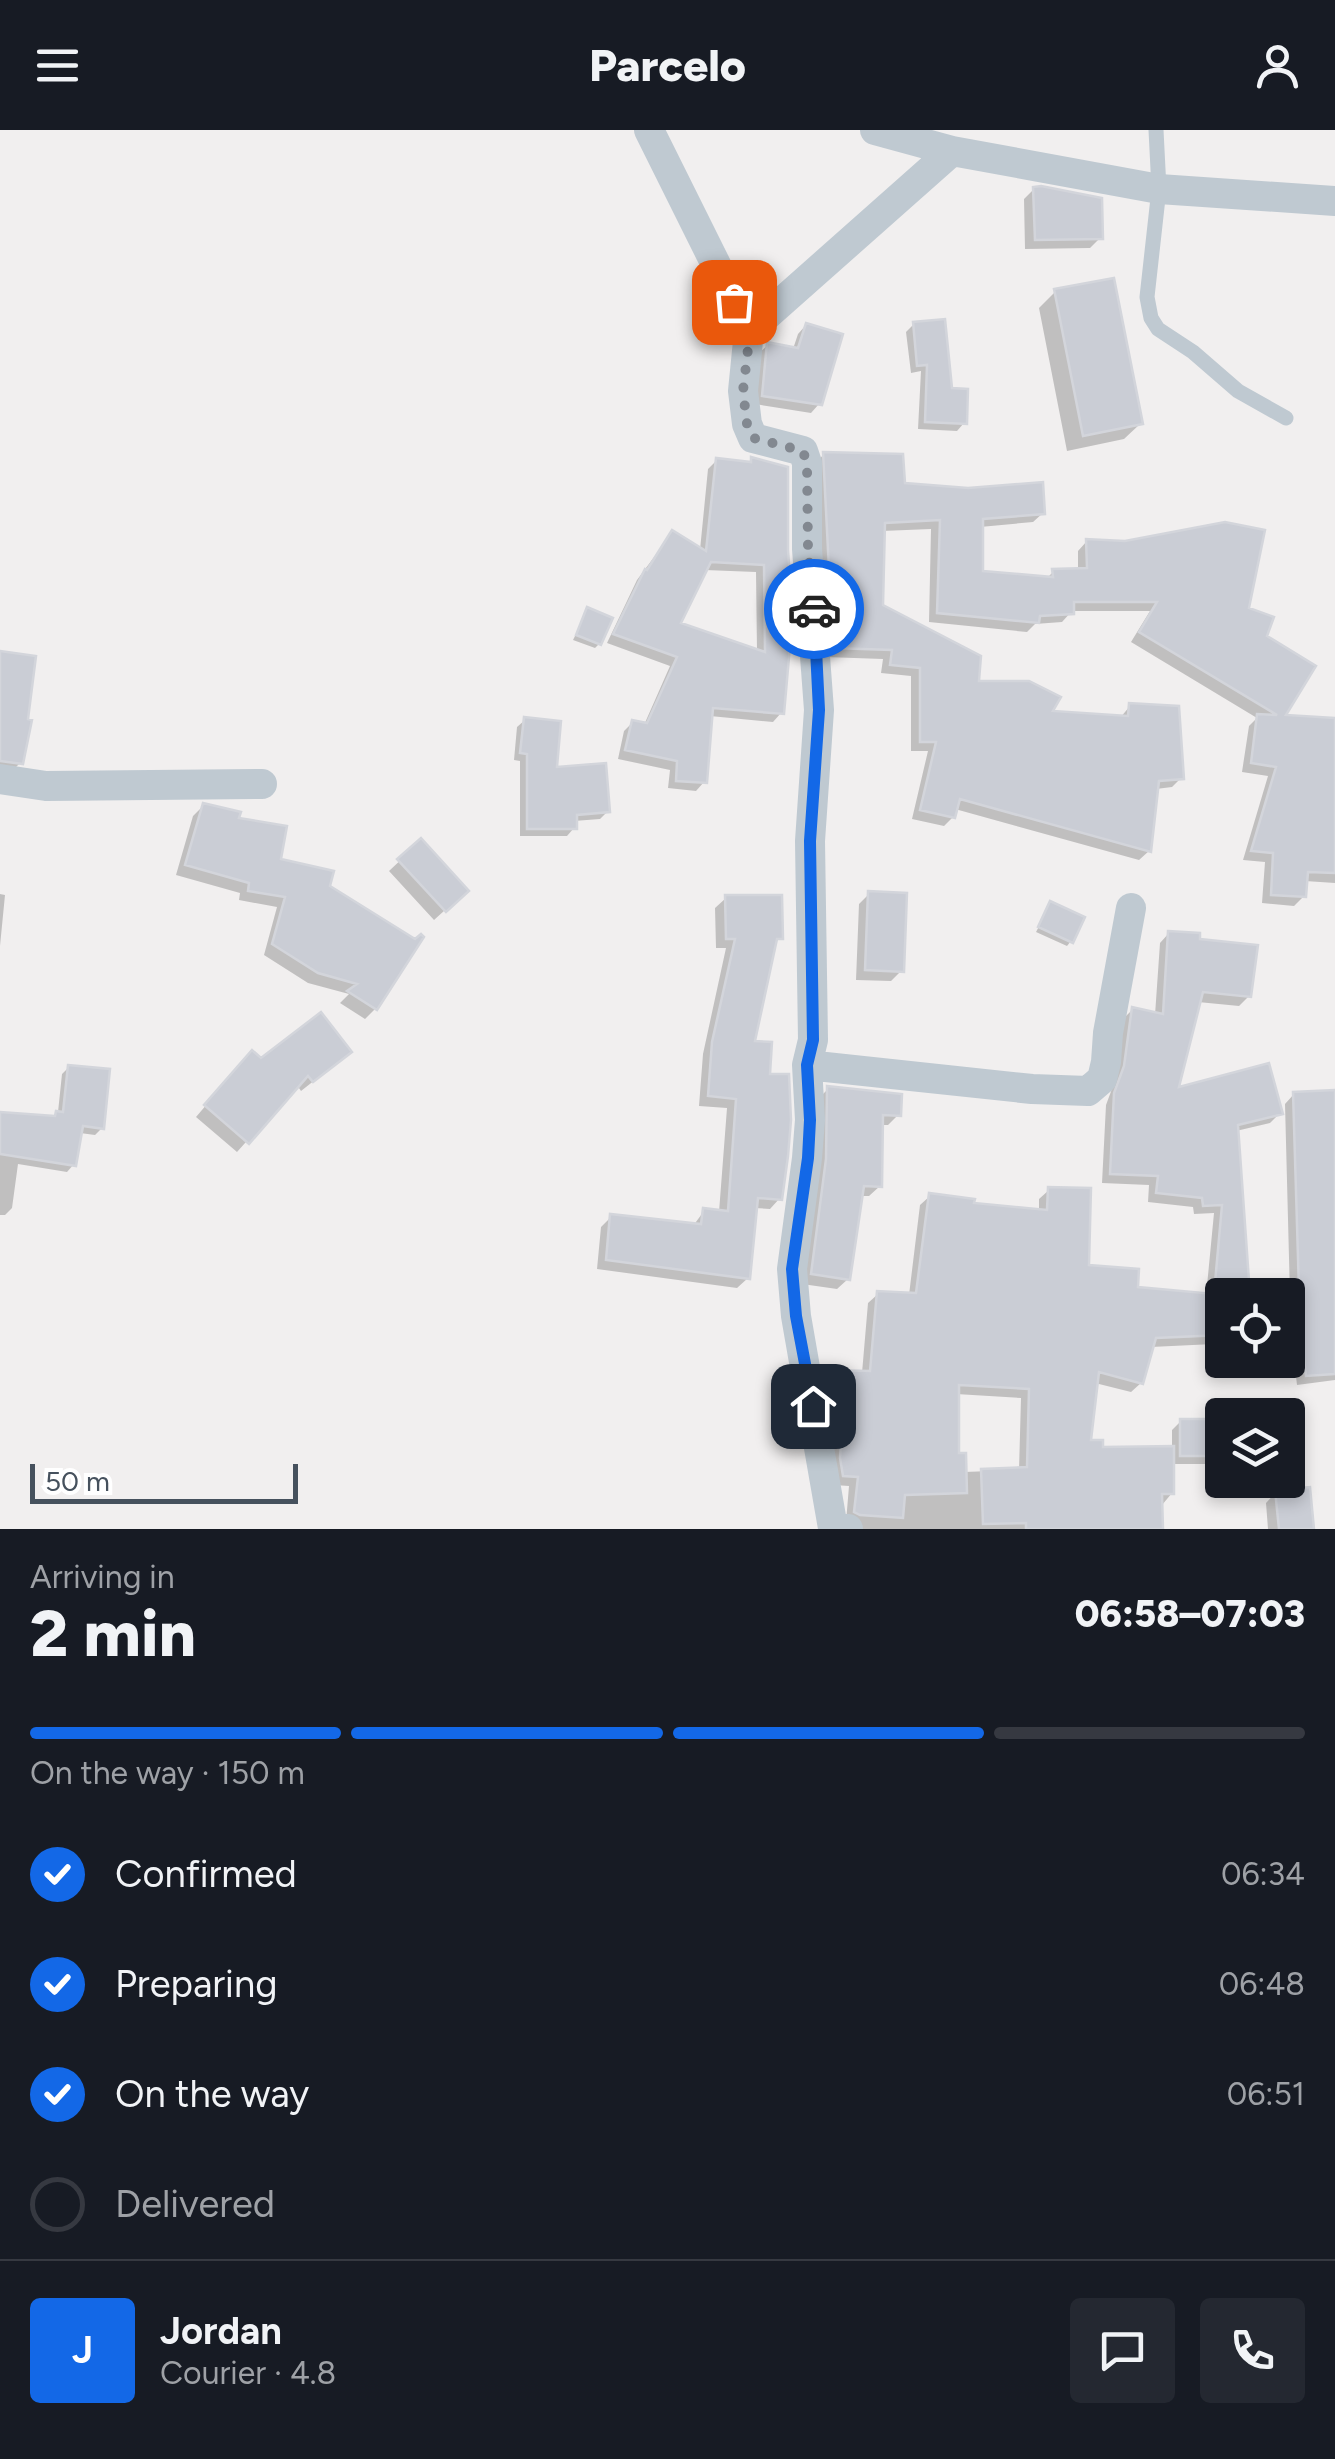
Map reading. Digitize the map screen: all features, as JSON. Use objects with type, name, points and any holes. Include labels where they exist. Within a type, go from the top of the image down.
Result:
[{"type":"street","points":[[649,130],[750,332],[743,391],[753,438],[803,451],[807,464],[808,549],[819,710],[810,841],[813,1040],[807,1065],[808,1158],[792,1269],[796,1316],[834,1528],[848,1529]]},
{"type":"street","points":[[875,130],[952,151],[1159,190],[1335,201]]},
{"type":"street","points":[[750,332],[952,151]]},
{"type":"street","points":[[0,780],[46,786],[262,784]]},
{"type":"street","points":[[807,1065],[1032,1090],[1088,1090],[1102,1079],[1106,1062],[1130,908]]},
{"type":"lane","points":[[1156,130],[1159,190],[1146,297],[1151,318],[1158,328],[1238,391],[1286,418]]},
{"type":"building","points":[[1033,187],[1102,198],[1103,239],[1035,240]]},
{"type":"building","points":[[1114,278],[1143,424],[1083,436],[1054,289]]},
{"type":"building","points":[[945,319],[952,388],[968,389],[967,424],[925,422],[927,365],[917,366],[913,322]]},
{"type":"building","points":[[806,323],[843,334],[822,405],[762,396],[767,342],[798,348]]},
{"type":"building","points":[[823,452],[903,454],[905,483],[968,488],[1043,482],[1045,514],[983,519],[983,571],[1053,577],[1052,569],[1087,568],[1086,539],[1125,541],[1225,522],[1265,530],[1249,608],[1274,617],[1267,636],[1316,666],[1286,715],[1335,718],[1335,873],[1308,872],[1306,897],[1271,895],[1273,853],[1251,851],[1276,767],[1251,763],[1257,714],[1277,715],[1139,632],[1157,602],[1074,602],[1074,614],[1040,616],[1039,623],[937,613],[940,520],[885,523],[883,605],[981,656],[979,681],[1029,681],[1061,697],[1053,711],[1128,716],[1129,703],[1179,706],[1184,779],[1159,781],[1151,852],[960,799],[955,818],[920,810],[936,742],[920,742],[920,668],[890,665],[892,650],[833,648]]},
{"type":"building","points":[[751,457],[788,467],[788,550],[795,647],[790,646],[784,714],[713,708],[707,783],[676,781],[677,761],[625,750],[632,720],[647,723],[677,657],[613,634],[645,569],[672,530],[706,551],[716,458],[751,462]],"holes":[[[711,562],[764,565],[765,652],[681,623]]]},
{"type":"building","points":[[587,607],[613,618],[601,645],[576,635]]},
{"type":"building","points":[[0,651],[36,656],[28,719],[32,720],[23,764],[0,761]]},
{"type":"building","points":[[524,717],[561,721],[557,767],[606,763],[610,812],[577,815],[577,829],[527,829],[527,754],[520,753]]},
{"type":"building","points":[[203,803],[241,812],[239,818],[287,826],[281,859],[334,871],[330,886],[415,939],[421,934],[424,937],[377,1010],[347,991],[357,984],[318,973],[272,944],[285,897],[248,891],[249,883],[185,865]]},
{"type":"building","points":[[421,838],[469,891],[446,912],[397,859]]},
{"type":"building","points":[[868,891],[907,893],[904,972],[865,970]]},
{"type":"building","points":[[725,895],[782,895],[783,939],[777,939],[755,1041],[772,1042],[770,1074],[789,1074],[788,1156],[782,1200],[758,1198],[750,1279],[606,1260],[610,1214],[701,1224],[703,1208],[728,1211],[736,1099],[708,1096],[712,1042],[735,939],[726,939]]},
{"type":"building","points":[[1050,901],[1085,917],[1073,943],[1038,927]]},
{"type":"building","points":[[1168,931],[1258,945],[1251,997],[1203,992],[1179,1087],[1269,1063],[1283,1114],[1238,1125],[1249,1278],[1215,1278],[1222,1205],[1203,1206],[1202,1198],[1156,1193],[1158,1176],[1110,1174],[1114,1093],[1124,1066],[1132,1007],[1163,1014]]},
{"type":"building","points":[[321,1012],[352,1052],[313,1082],[308,1076],[249,1144],[204,1105],[252,1050],[261,1058]]},
{"type":"building","points":[[68,1065],[110,1069],[104,1129],[83,1126],[76,1166],[0,1154],[0,1112],[55,1116],[56,1111],[63,1112]]},
{"type":"building","points":[[827,1086],[902,1094],[901,1116],[883,1115],[882,1187],[864,1186],[850,1280],[811,1274],[826,1159]]},
{"type":"building","points":[[1335,1090],[1335,1374],[1306,1376],[1305,1278],[1299,1278],[1293,1092]]},
{"type":"building","points":[[1048,1187],[1091,1188],[1089,1265],[1139,1269],[1138,1287],[1205,1293],[1205,1336],[1156,1338],[1143,1384],[1099,1372],[1091,1440],[1103,1440],[1103,1447],[1174,1446],[1174,1494],[1162,1494],[1163,1529],[1026,1529],[1026,1523],[983,1524],[981,1469],[1027,1467],[1029,1389],[959,1385],[959,1453],[966,1453],[967,1493],[905,1495],[903,1518],[854,1512],[858,1477],[843,1476],[843,1411],[832,1411],[830,1370],[870,1371],[877,1291],[916,1293],[929,1193],[975,1199],[974,1203],[1047,1210]]},
{"type":"building","points":[[1180,1419],[1205,1419],[1205,1456],[1180,1456]]},
{"type":"building","points":[[1305,1487],[1310,1487],[1314,1529],[1279,1529],[1276,1498],[1305,1498]]},
{"type":"way so far","points":[[734,302],[750,332],[743,391],[753,438],[803,451],[807,464],[808,549],[814,609]]},
{"type":"route","points":[[813,1406],[796,1316],[792,1269],[808,1158],[807,1065],[813,1040],[810,841],[819,710],[814,609]]}]
